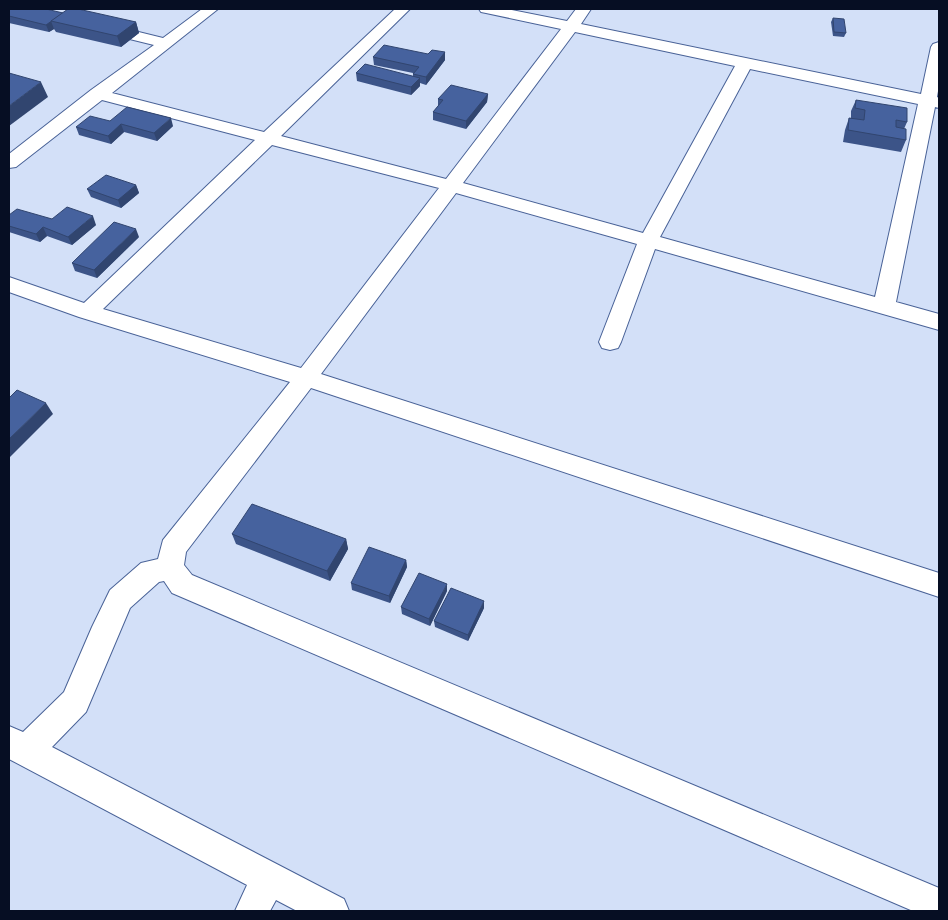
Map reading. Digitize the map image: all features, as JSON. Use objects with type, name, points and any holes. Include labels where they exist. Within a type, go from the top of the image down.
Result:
[{"type":"street","points":[[9,163],[97,94],[211,9]]},
{"type":"street","points":[[87,312],[403,9]]},
{"type":"street","points":[[486,9],[933,102]]},
{"type":"street","points":[[584,9],[449,185],[306,378],[173,548],[170,568],[182,584],[939,905]]},
{"type":"street","points":[[84,24],[166,43]]},
{"type":"street","points":[[884,306],[933,102],[939,47]]},
{"type":"street","points":[[610,342],[648,242],[745,62]]},
{"type":"street","points":[[97,94],[449,185],[939,322]]},
{"type":"street","points":[[9,284],[87,312],[306,378],[939,585]]},
{"type":"street","points":[[170,568],[151,572],[120,598],[75,702],[17,746],[332,911]]},
{"type":"street","points":[[252,911],[268,878]]},
{"type":"building","points":[[9,9],[46,9],[63,13],[46,25],[9,16]]},
{"type":"building","points":[[68,9],[78,9],[136,22],[117,36],[51,21]]},
{"type":"building","points":[[833,18],[844,19],[846,33],[834,32]]},
{"type":"building","points":[[384,45],[428,54],[432,50],[445,52],[426,77],[413,74],[419,67],[373,57]]},
{"type":"building","points":[[365,64],[420,78],[411,87],[356,73]]},
{"type":"building","points":[[9,73],[41,82],[9,106]]},
{"type":"building","points":[[451,85],[488,94],[466,121],[433,112],[443,100],[438,99]]},
{"type":"building","points":[[856,100],[907,108],[907,122],[896,120],[896,127],[906,129],[906,140],[848,130],[849,118],[864,120],[865,110],[855,108]]},
{"type":"building","points":[[127,107],[171,118],[154,133],[121,124],[108,136],[76,127],[90,116],[110,121]]},
{"type":"building","points":[[106,175],[136,185],[118,200],[87,189]]},
{"type":"building","points":[[67,207],[93,216],[68,237],[43,227],[36,234],[9,226],[9,215],[17,209],[52,219]]},
{"type":"building","points":[[114,222],[136,229],[94,270],[72,263]]},
{"type":"building","points":[[17,390],[46,403],[9,439],[9,398]]},
{"type":"building","points":[[252,504],[346,539],[327,571],[232,534]]},
{"type":"building","points":[[369,547],[406,560],[389,596],[351,583]]},
{"type":"building","points":[[419,573],[447,584],[429,619],[401,607]]},
{"type":"building","points":[[451,588],[484,601],[468,635],[434,621]]}]
